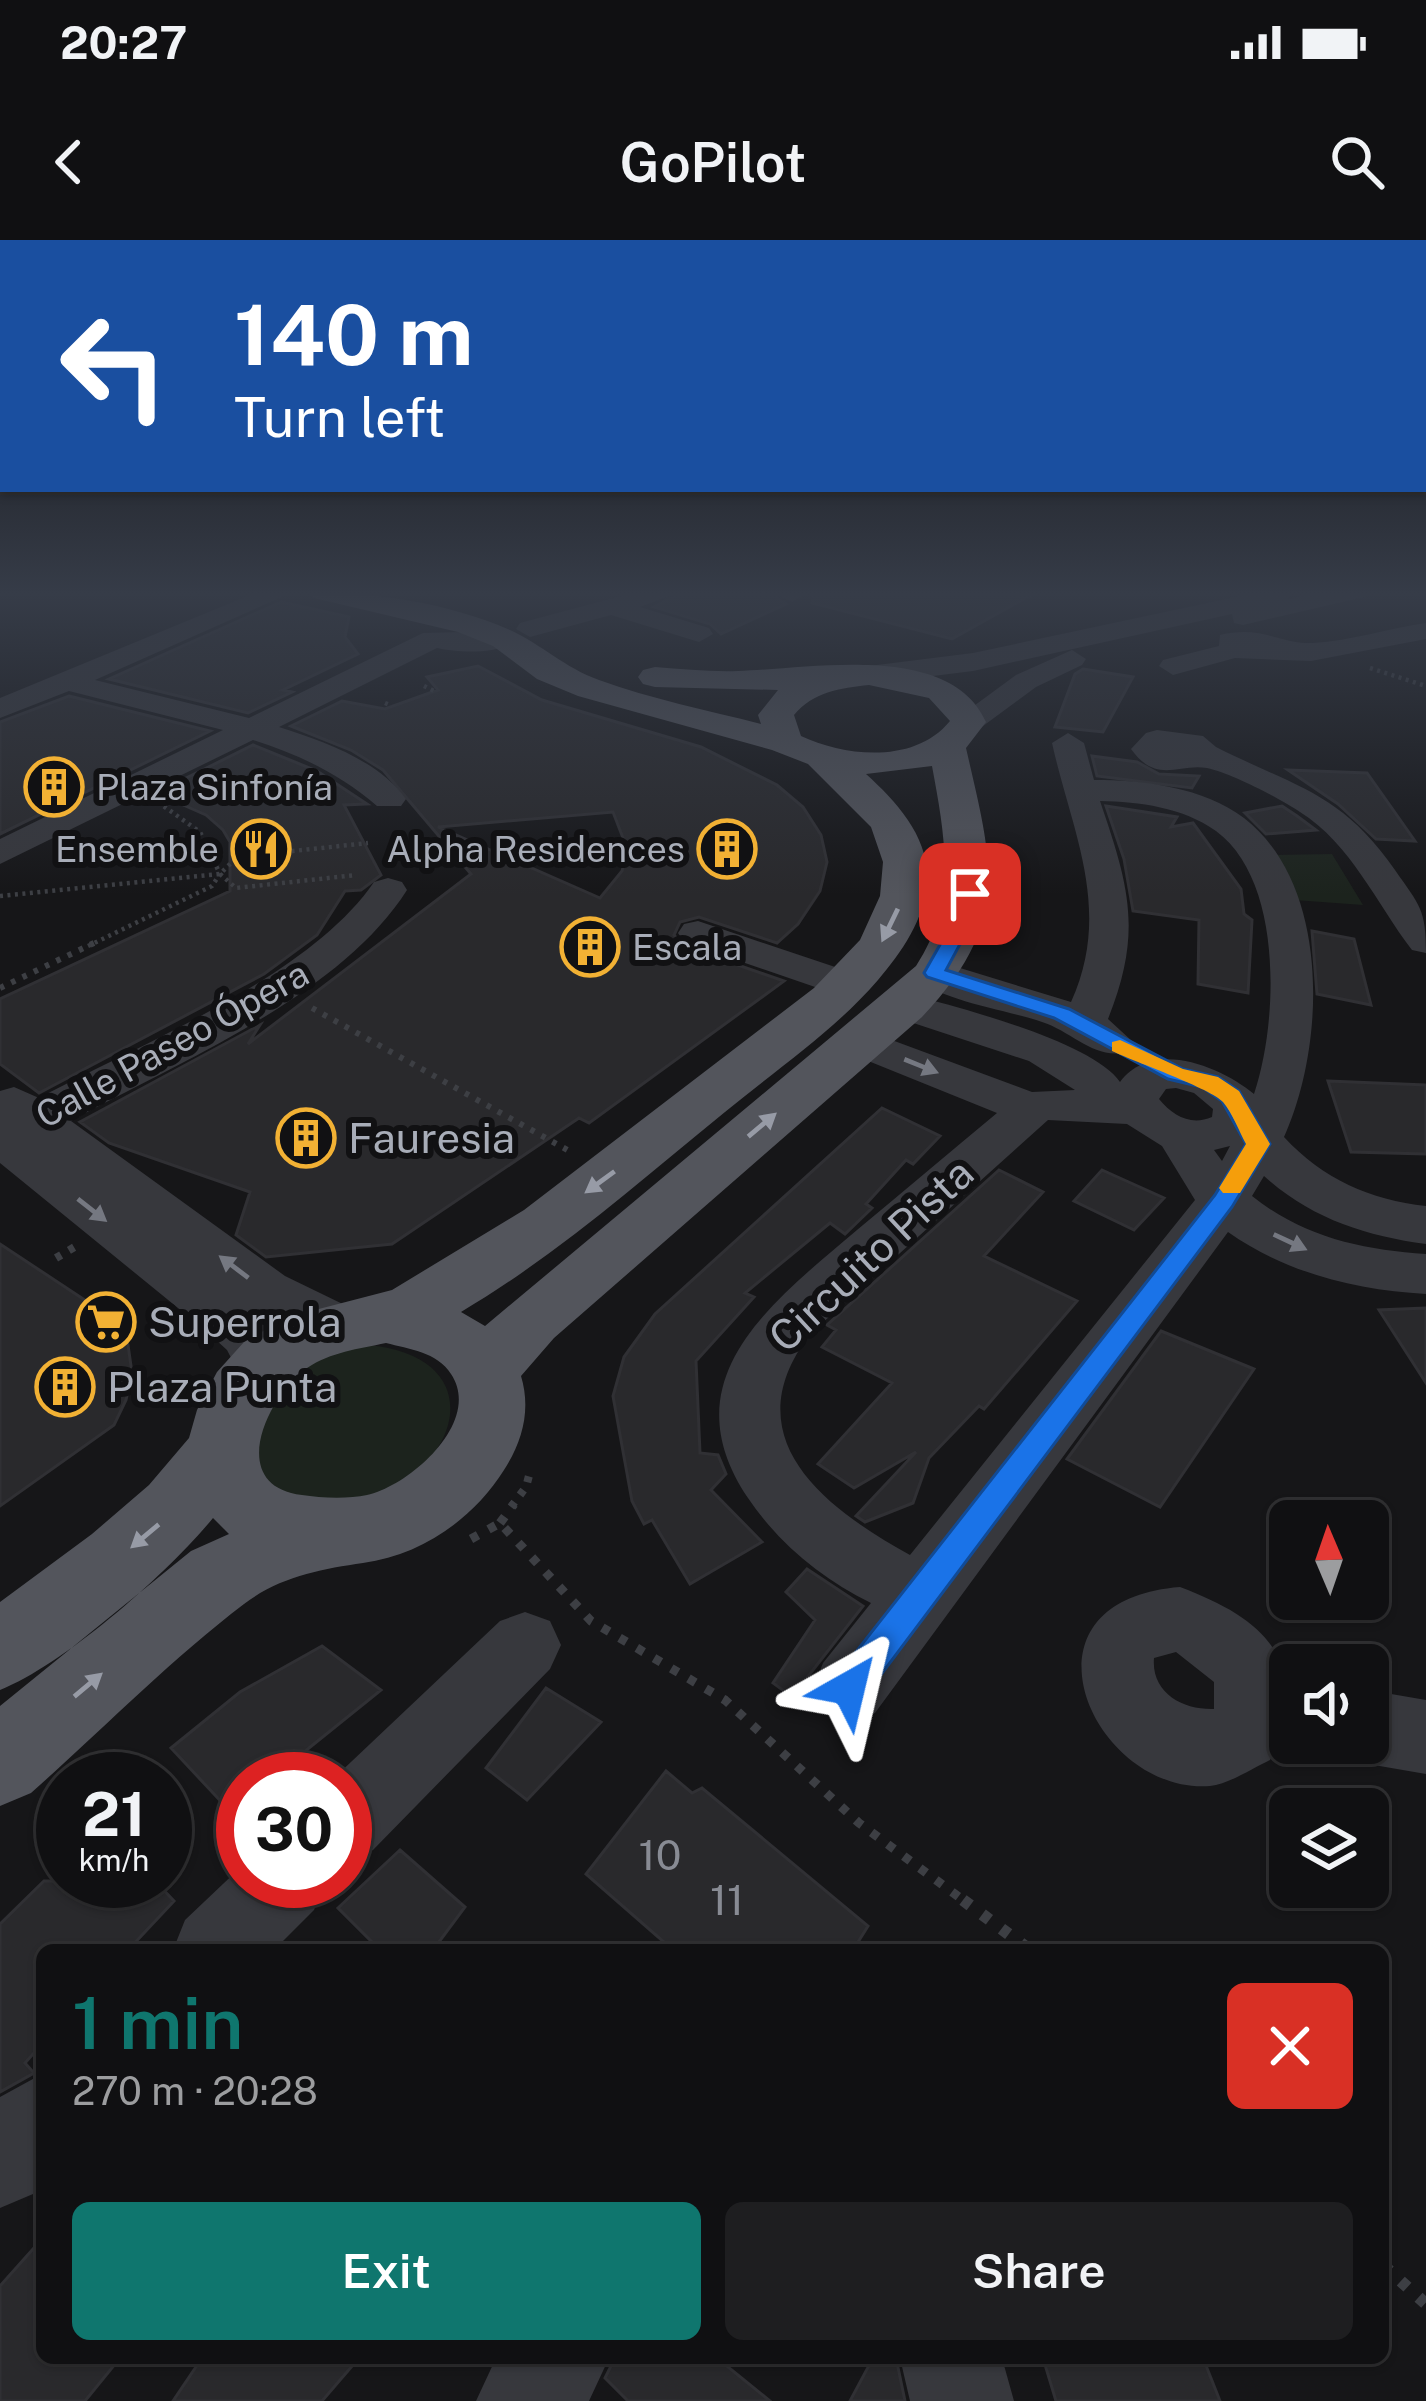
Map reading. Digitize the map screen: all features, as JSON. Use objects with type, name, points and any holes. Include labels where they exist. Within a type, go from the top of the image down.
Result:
[{"type":"main road","points":[[605,693],[804,750],[901,762],[958,734]]},
{"type":"main road","points":[[674,710],[698,710],[722,702],[724,693]]},
{"type":"main road","points":[[0,1651],[184,1502],[222,1449],[233,1405],[264,1365],[293,1343],[443,1292],[610,1174],[847,985],[888,931],[905,882],[904,857],[880,810],[777,728],[780,706],[799,693]]},
{"type":"main road","points":[[486,1370],[531,1320],[919,989],[964,920],[970,894],[958,803],[958,734],[965,711],[943,693]]},
{"type":"main road","points":[[880,810],[890,796],[901,792],[927,793],[958,803]]},
{"type":"main road","points":[[0,1762],[219,1576],[294,1540],[378,1528],[426,1508],[464,1477],[487,1440],[495,1403],[486,1370],[469,1346],[443,1329],[360,1322]]},
{"type":"main road","points":[[222,1449],[226,1470],[246,1503],[281,1525],[328,1534]]},
{"type":"street","points":[[0,709],[39,693]]},
{"type":"street","points":[[109,693],[344,763],[387,848]]},
{"type":"street","points":[[0,867],[334,693]]},
{"type":"street","points":[[958,734],[1011,693]]},
{"type":"street","points":[[0,853],[260,735]]},
{"type":"street","points":[[1059,757],[1178,756],[1311,804],[1345,830],[1368,857],[1426,941]]},
{"type":"street","points":[[862,1042],[1006,1100],[1048,1103],[1284,1073],[1290,947],[1276,900],[1243,836],[1213,816],[1177,802],[1107,789],[1059,757]]},
{"type":"street","points":[[1059,757],[1105,863],[1112,950],[1163,1090],[1223,1201],[1256,1227],[1306,1250],[1360,1267],[1426,1274]]},
{"type":"street","name":"Calle Paseo Ópera","points":[[8,1126],[278,989],[338,947],[371,916],[387,848]]},
{"type":"street","points":[[698,933],[847,985]]},
{"type":"street","points":[[919,989],[984,1048],[1054,1075],[1163,1090]]},
{"type":"street","points":[[919,989],[996,996],[1014,1013],[1071,1035],[1163,1090],[1346,1210],[1426,1225]]},
{"type":"street","points":[[1163,1090],[1223,1201]]},
{"type":"street","name":"Circuito Pista","points":[[921,1593],[876,1574],[808,1528],[786,1504],[761,1464],[752,1393],[762,1356],[790,1319],[1006,1100]]},
{"type":"street","points":[[8,1126],[265,1291],[360,1322]]},
{"type":"street","points":[[8,1126],[248,1335],[264,1365]]},
{"type":"street","points":[[849,1688],[1223,1201]]},
{"type":"street","points":[[372,1795],[525,1645]]},
{"type":"street","points":[[1389,1731],[1426,1737]]},
{"type":"street","points":[[221,1944],[258,1908]]},
{"type":"street","points":[[0,2161],[36,2126]]},
{"type":"street","points":[[529,2401],[554,2364]]},
{"type":"street","points":[[953,2364],[962,2401]]},
{"type":"path","points":[[153,801],[193,819],[208,838],[220,874],[236,888],[387,848]]},
{"type":"path","points":[[0,988],[212,886],[237,857],[387,848]]},
{"type":"path","points":[[0,896],[220,874]]},
{"type":"path","points":[[152,918],[161,923]]},
{"type":"path","points":[[278,989],[610,1174]]},
{"type":"path","points":[[1389,2270],[1426,2304]]},
{"type":"shaded area","points":[[1332,854],[1363,905],[1294,900],[1271,855]]},
{"type":"shaded area","points":[[368,1345],[410,1355],[436,1373],[449,1396],[449,1422],[437,1448],[416,1472],[387,1491],[351,1502],[324,1501],[274,1487],[261,1473],[255,1454],[256,1434],[274,1392],[306,1363]]},
{"type":"building","points":[[166,693],[290,693],[248,713]]},
{"type":"building","points":[[430,693],[529,693],[701,747],[777,785],[803,807],[821,835],[827,862],[820,891],[798,924],[777,943],[699,917],[680,922],[674,935],[683,946],[784,981],[589,1123],[579,1118],[392,1244],[266,1257],[236,1235],[250,1192],[109,1143],[80,1122],[260,1025],[248,1044],[471,874],[383,770],[351,750],[291,726],[342,701],[385,709]],"holes":[[[613,812],[628,851],[622,871],[600,898],[438,827]]]},
{"type":"building","points":[[1068,693],[1124,693],[1103,732],[1055,727]]},
{"type":"building","name":"Plaza Sinfonía","points":[[69,696],[210,731],[0,834],[0,722]]},
{"type":"building","points":[[253,745],[317,771],[367,804],[344,805],[381,875],[361,890],[345,891],[317,935],[264,974],[39,1093],[0,1064],[0,999],[230,891],[230,842],[223,830],[206,815],[156,793]]},
{"type":"building","points":[[1092,756],[1137,762],[1159,774],[1199,776],[1192,788],[1097,776]]},
{"type":"building","points":[[1288,770],[1367,773],[1415,841],[1376,839],[1338,804]]},
{"type":"building","points":[[1106,806],[1177,817],[1171,827],[1193,823],[1241,889],[1244,914],[1252,920],[1248,993],[1198,984],[1199,920],[1133,911],[1124,859]]},
{"type":"building","points":[[1282,806],[1316,830],[1266,834],[1245,813]]},
{"type":"building","points":[[1312,931],[1354,939],[1371,1005],[1317,994]]},
{"type":"building","points":[[1328,1081],[1426,1085],[1426,1154],[1351,1152]]},
{"type":"building","points":[[882,1108],[940,1136],[913,1164],[906,1160],[866,1204],[872,1208],[845,1234],[830,1223],[745,1293],[754,1297],[696,1361],[700,1453],[718,1455],[726,1474],[711,1490],[762,1542],[690,1584],[652,1520],[644,1524],[632,1501],[613,1396],[624,1357],[655,1314]]},
{"type":"building","points":[[999,1170],[1043,1192],[984,1256],[1077,1301],[984,1409],[979,1406],[929,1458],[913,1503],[865,1522],[856,1516],[916,1452],[854,1488],[818,1464],[892,1383],[822,1347],[836,1330],[827,1325]]},
{"type":"building","points":[[1102,1170],[1164,1198],[1134,1230],[1074,1201]]},
{"type":"building","name":"Plaza Punta","points":[[0,1244],[115,1320],[128,1345],[132,1373],[114,1425],[0,1506]]},
{"type":"building","points":[[1426,1308],[1426,1383],[1379,1310]]},
{"type":"building","points":[[1161,1331],[1254,1369],[1160,1507],[1067,1459]]},
{"type":"building","points":[[807,1569],[863,1606],[792,1697],[773,1683],[815,1620],[786,1592]]},
{"type":"building","points":[[322,1646],[381,1690],[304,1752],[216,1752],[216,1796],[192,1770],[192,1752],[171,1748],[240,1692]]},
{"type":"building","points":[[546,1688],[601,1722],[527,1800],[486,1768]]},
{"type":"building","points":[[666,1771],[692,1793],[702,1788],[868,1926],[857,1944],[666,1944],[586,1874]]},
{"type":"building","points":[[400,1850],[465,1907],[437,1944],[374,1944],[338,1908],[372,1908],[372,1876]]},
{"type":"building","points":[[36,1889],[36,1908],[167,1908],[134,1944],[36,1944],[36,2051],[25,2063],[34,2073],[0,2092],[0,1924]]},
{"type":"building","points":[[36,2246],[36,2364],[115,2364],[85,2401],[0,2401],[0,2286]]},
{"type":"building","points":[[198,2364],[354,2364],[322,2401],[173,2401]]},
{"type":"building","points":[[612,2364],[724,2364],[770,2401],[628,2401],[605,2378]]},
{"type":"building","points":[[870,2364],[897,2364],[905,2401],[850,2401]]},
{"type":"building","points":[[1045,2364],[1205,2364],[1220,2401],[1056,2401]]},
{"type":"slow traffic","points":[[1120,1046],[1176,1074],[1210,1082],[1231,1096],[1258,1144],[1231,1188]]},
{"type":"place","name":"Plaza Sinfonía","points":[[54,787]]},
{"type":"place","name":"Ensemble","points":[[261,849]]},
{"type":"place","name":"Alpha Residences","points":[[727,849]]},
{"type":"place","name":"Escala","points":[[590,947]]},
{"type":"place","name":"Fauresia","points":[[306,1138]]},
{"type":"place","name":"Superrola","points":[[106,1322]]},
{"type":"place","name":"Plaza Punta","points":[[65,1387]]},
{"type":"route","points":[[849,1688],[1223,1201],[1258,1144],[1222,1088],[1176,1074],[1061,1014],[934,973],[964,920],[970,894]]}]
